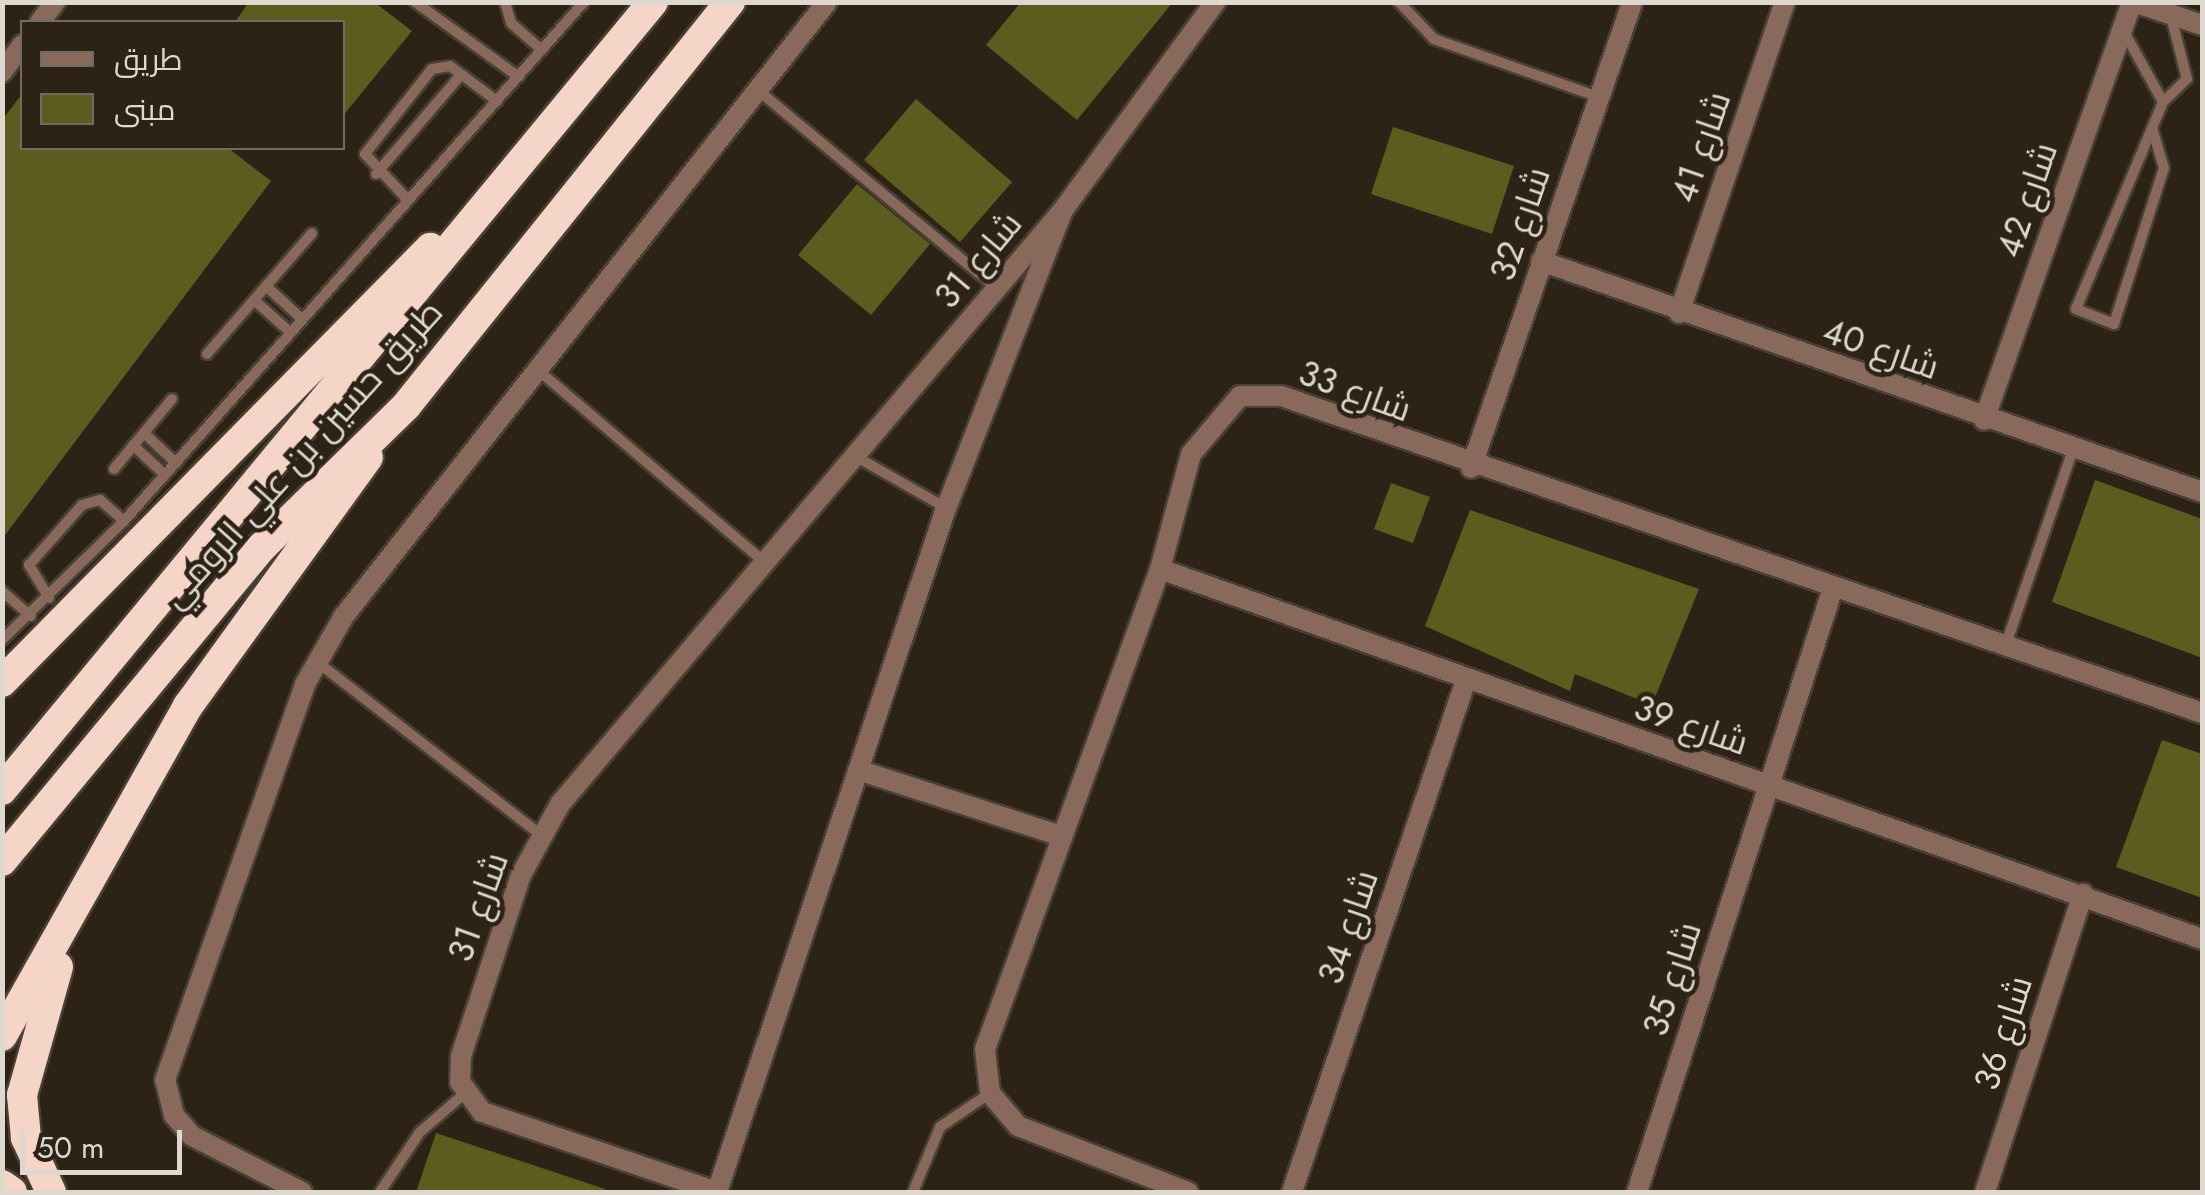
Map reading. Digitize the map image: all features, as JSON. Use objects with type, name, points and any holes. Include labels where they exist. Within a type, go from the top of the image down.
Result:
[{"type":"highway","name":"طريق حسين بن علي الرومي","points":[[2,790],[652,2]]},
{"type":"highway","name":"طريق حسين بن علي الرومي","points":[[2,862],[262,546],[406,406],[730,2]]},
{"type":"highway","points":[[2,682],[358,315],[490,198]]},
{"type":"highway","points":[[2,1036],[188,706],[406,406]]},
{"type":"highway","points":[[2,998],[87,884]]},
{"type":"highway","points":[[51,1192],[28,1148],[22,1095],[87,884]]},
{"type":"highway","points":[[2,1185],[12,1192]]},
{"type":"street","points":[[302,1192],[192,1136],[174,1115],[165,1080],[316,660],[827,2]]},
{"type":"street","name":"شارع 31","points":[[1063,210],[946,508],[718,1192],[492,1118],[464,1094],[461,1056],[541,835],[764,563],[1063,210],[1216,2]]},
{"type":"street","name":"32 شارع","points":[[1471,468],[1632,2]]},
{"type":"street","name":"شارع 41","points":[[1679,313],[1785,2]]},
{"type":"street","points":[[2133,2],[2202,25]]},
{"type":"street","name":"شارع 42","points":[[1984,420],[2133,2]]},
{"type":"street","points":[[2,72],[20,49]]},
{"type":"street","name":"شارع 40","points":[[1541,261],[1984,420],[2202,492]]},
{"type":"street","name":"شارع 33","points":[[990,1092],[985,1049],[1160,570],[1192,454],[1240,396],[1281,396],[1471,468],[2202,714]]},
{"type":"street","name":"شارع 39","points":[[1160,570],[1465,683],[2084,894],[2202,939]]},
{"type":"street","name":"شارع 35","points":[[1638,1192],[1832,591]]},
{"type":"street","name":"شارع 34","points":[[1292,1192],[1465,683]]},
{"type":"street","points":[[858,770],[1061,836]]},
{"type":"street","name":"شارع 36","points":[[1985,1192],[2084,894]]},
{"type":"street","points":[[990,1092],[1018,1126],[1188,1192]]},
{"type":"lane","points":[[415,2],[519,77]]},
{"type":"lane","points":[[505,2],[510,22],[542,50]]},
{"type":"lane","points":[[2,640],[124,521],[584,2]]},
{"type":"lane","points":[[1399,2],[1434,40],[1599,97]]},
{"type":"lane","points":[[2152,128],[2164,168],[2114,324],[2076,310],[2162,102],[2186,80],[2170,14]]},
{"type":"lane","points":[[2122,29],[2162,102]]},
{"type":"lane","points":[[408,200],[376,174],[367,148],[432,69],[461,75],[497,101]]},
{"type":"lane","points":[[376,174],[461,75]]},
{"type":"lane","points":[[760,91],[996,288]]},
{"type":"lane","points":[[207,354],[312,233]]},
{"type":"lane","points":[[266,286],[302,318]]},
{"type":"lane","points":[[254,300],[290,332]]},
{"type":"lane","points":[[538,370],[764,563]]},
{"type":"lane","points":[[114,468],[172,399]]},
{"type":"lane","points":[[144,433],[176,463]]},
{"type":"lane","points":[[134,445],[165,475]]},
{"type":"lane","points":[[2005,648],[2073,449]]},
{"type":"lane","points":[[855,456],[946,508]]},
{"type":"lane","points":[[49,598],[28,565],[82,505],[100,500],[124,521]]},
{"type":"lane","points":[[2,591],[30,616]]},
{"type":"lane","points":[[316,660],[541,835]]},
{"type":"lane","points":[[913,1192],[940,1127],[990,1092]]},
{"type":"lane","points":[[380,1192],[420,1132],[464,1094]]},
{"type":"building","points":[[249,2],[374,2],[412,31],[345,113],[345,20],[236,20]]},
{"type":"building","points":[[1021,2],[1173,2],[1077,120],[986,45]]},
{"type":"building","points":[[20,97],[20,150],[231,150],[271,181],[2,539],[2,120]]},
{"type":"building","points":[[916,99],[1012,182],[960,242],[864,160]]},
{"type":"building","points":[[1393,127],[1514,166],[1492,234],[1371,194]]},
{"type":"building","points":[[857,184],[930,244],[871,315],[798,255]]},
{"type":"building","points":[[2095,480],[2202,519],[2202,658],[2052,602]]},
{"type":"building","points":[[1391,483],[1430,497],[1413,543],[1374,529]]},
{"type":"building","points":[[1470,510],[1699,589],[1652,705],[1575,674],[1570,691],[1425,626]]},
{"type":"building","points":[[2162,740],[2202,754],[2202,898],[2116,867]]},
{"type":"building","points":[[436,1133],[605,1189],[604,1192],[416,1192]]}]
